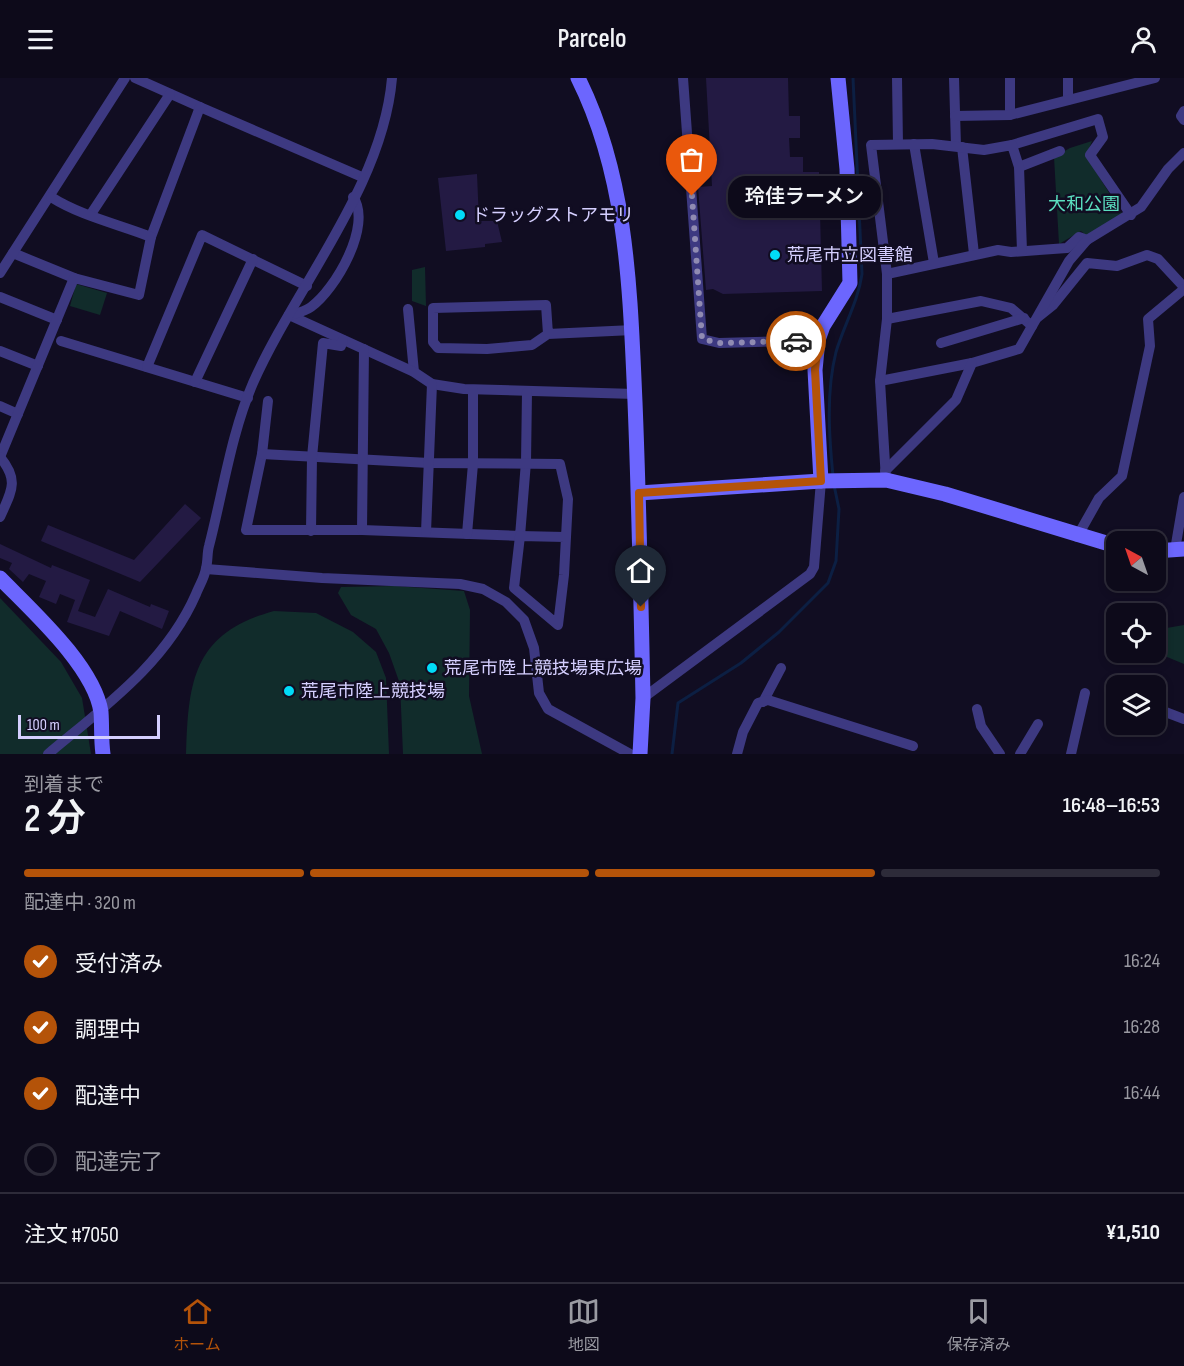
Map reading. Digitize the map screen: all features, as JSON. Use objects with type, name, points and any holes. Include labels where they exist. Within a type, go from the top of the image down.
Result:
[{"type":"street","points":[[0,273],[51,197],[125,78]]},
{"type":"street","points":[[135,78],[362,177]]},
{"type":"street","points":[[48,754],[116,699],[158,655],[190,607],[206,569],[206,555],[248,398],[372,158],[392,78]]},
{"type":"street","points":[[579,78],[601,129],[610,164],[622,224],[633,330],[643,698],[640,754]]},
{"type":"street","points":[[683,78],[702,339],[719,343],[818,340]]},
{"type":"street","points":[[643,698],[810,574],[814,567],[823,481],[815,370],[818,340],[823,326],[850,283],[848,169],[838,78]]},
{"type":"street","points":[[897,78],[897,144]]},
{"type":"street","points":[[954,78],[955,116],[974,254]]},
{"type":"street","points":[[1010,78],[1010,115]]},
{"type":"street","points":[[1068,78],[1068,100]]},
{"type":"street","points":[[955,116],[1010,115],[1126,82],[1155,78]]},
{"type":"street","points":[[91,214],[170,94]]},
{"type":"street","points":[[13,253],[74,278],[139,295],[151,237],[200,107]]},
{"type":"street","points":[[1184,111],[1181,116],[1184,120]]},
{"type":"street","points":[[886,476],[880,381],[887,319],[887,274],[872,145],[959,146],[984,150],[1012,146],[1098,119],[1103,137],[1090,155],[1131,215]]},
{"type":"street","points":[[914,144],[934,263]]},
{"type":"street","points":[[1012,146],[1019,167],[1022,251]]},
{"type":"street","points":[[1019,167],[1060,151]]},
{"type":"street","points":[[880,381],[972,363],[1019,350],[1030,321],[1069,261],[1086,240],[1141,207],[1168,169],[1184,153]]},
{"type":"street","points":[[51,197],[73,210],[91,214],[151,237]]},
{"type":"street","points":[[289,315],[301,313],[323,297],[344,266],[359,221],[359,205],[353,197]]},
{"type":"street","points":[[147,368],[202,235],[307,286]]},
{"type":"street","points":[[887,274],[974,254],[1067,248],[1079,237],[1086,240]]},
{"type":"street","points":[[941,343],[1030,321],[1053,305],[1087,263],[1117,266],[1147,255],[1158,259],[1184,288],[1148,319],[1150,346],[1122,476],[1099,498],[1077,537]]},
{"type":"street","points":[[195,382],[253,259]]},
{"type":"street","points":[[0,517],[13,489],[11,470],[0,457],[74,278]]},
{"type":"street","points":[[0,297],[57,320]]},
{"type":"street","points":[[887,319],[981,302],[1011,308],[1030,321]]},
{"type":"street","points":[[548,334],[546,305],[433,308],[433,342],[438,348],[487,350],[532,345],[548,334],[633,330]]},
{"type":"street","points":[[408,309],[414,372]]},
{"type":"street","points":[[289,315],[414,372],[432,384],[473,390],[635,394]]},
{"type":"street","points":[[311,531],[312,457],[323,343],[341,346],[343,340]]},
{"type":"street","points":[[61,341],[248,398]]},
{"type":"street","points":[[362,530],[364,349]]},
{"type":"street","points":[[0,351],[38,366]]},
{"type":"street","points":[[886,476],[956,400],[972,363]]},
{"type":"street","points":[[426,532],[432,384]]},
{"type":"street","points":[[467,534],[473,464],[473,390]]},
{"type":"street","points":[[262,454],[429,463],[526,462],[560,464],[568,499],[558,625],[514,588],[526,462],[527,392]]},
{"type":"street","points":[[268,401],[262,454],[246,530],[362,530],[565,537]]},
{"type":"street","points":[[0,406],[18,414]]},
{"type":"street","points":[[639,493],[823,481],[861,481],[886,476],[1077,537],[1106,544]]},
{"type":"street","points":[[1179,550],[1184,497]]},
{"type":"street","points":[[206,569],[322,579],[460,584],[483,590],[506,602],[524,620],[534,648],[539,693],[548,709],[630,754]]},
{"type":"street","points":[[0,578],[68,650],[93,690],[100,710],[103,754]]},
{"type":"street","points":[[763,702],[781,668]]},
{"type":"street","points":[[1071,754],[1085,693]]},
{"type":"street","points":[[737,754],[743,732],[758,703],[768,700],[913,746]]},
{"type":"street","points":[[977,709],[981,726],[1000,754]]},
{"type":"street","points":[[1166,712],[1184,719]]},
{"type":"street","points":[[1020,754],[1038,724]]},
{"type":"street","points":[[601,754],[607,742]]},
{"type":"green space","name":"大和公園","points":[[1092,141],[1086,156],[1123,215],[1088,237],[1081,231],[1059,244],[1054,157],[1070,148]]},
{"type":"green space","points":[[425,267],[426,306],[412,301],[412,270]]},
{"type":"green space","points":[[76,284],[107,293],[100,315],[70,306]]},
{"type":"green space","name":"荒尾市陸上競技場東広場","points":[[395,586],[464,591],[470,610],[469,696],[482,754],[403,754],[400,684],[389,653],[376,629],[351,615],[338,593],[341,587]]},
{"type":"green space","points":[[0,598],[61,662],[82,698],[91,754],[0,754]]},
{"type":"green space","name":"荒尾市陸上競技場","points":[[274,611],[316,613],[353,632],[376,652],[386,678],[389,754],[186,754],[189,704],[201,663],[212,646],[227,632],[247,620]]},
{"type":"green space","points":[[1184,625],[1184,664],[1166,657],[1166,628]]},
{"type":"building","points":[[706,78],[788,78],[789,116],[800,116],[800,138],[789,138],[790,157],[803,157],[803,172],[819,172],[822,291],[723,294],[713,289],[706,290],[698,187],[712,186]]},
{"type":"building","name":"ドラッグストアモリ","points":[[477,174],[479,221],[497,221],[502,242],[485,244],[485,247],[446,251],[438,178]]},
{"type":"building","points":[[185,504],[201,518],[140,582],[41,541],[48,525],[134,560]]},
{"type":"building","points":[[0,544],[51,568],[52,565],[90,580],[78,611],[95,617],[108,589],[150,607],[151,604],[169,611],[162,629],[120,611],[109,636],[67,622],[75,600],[60,594],[56,604],[39,597],[46,581],[29,574],[23,582],[9,569],[12,563],[0,558]]},
{"type":"waterway","points":[[833,476],[829,414],[833,367],[862,274],[853,78]]},
{"type":"waterway","points":[[672,754],[678,703],[741,663],[779,632],[828,583],[836,561],[839,509],[834,485]]},
{"type":"way so far","points":[[692,196],[702,339],[719,343],[796,341]]},
{"type":"place","name":"玲佳ラーメン","points":[[692,196]]},
{"type":"place","name":"ドラッグストアモリ","points":[[460,215]]},
{"type":"place","name":"荒尾市立図書館","points":[[775,255]]},
{"type":"place","name":"荒尾市陸上競技場東広場","points":[[432,668]]},
{"type":"place","name":"荒尾市陸上競技場","points":[[289,691]]},
{"type":"route","points":[[641,607],[639,493],[821,481],[815,370],[818,340],[796,341]]}]
